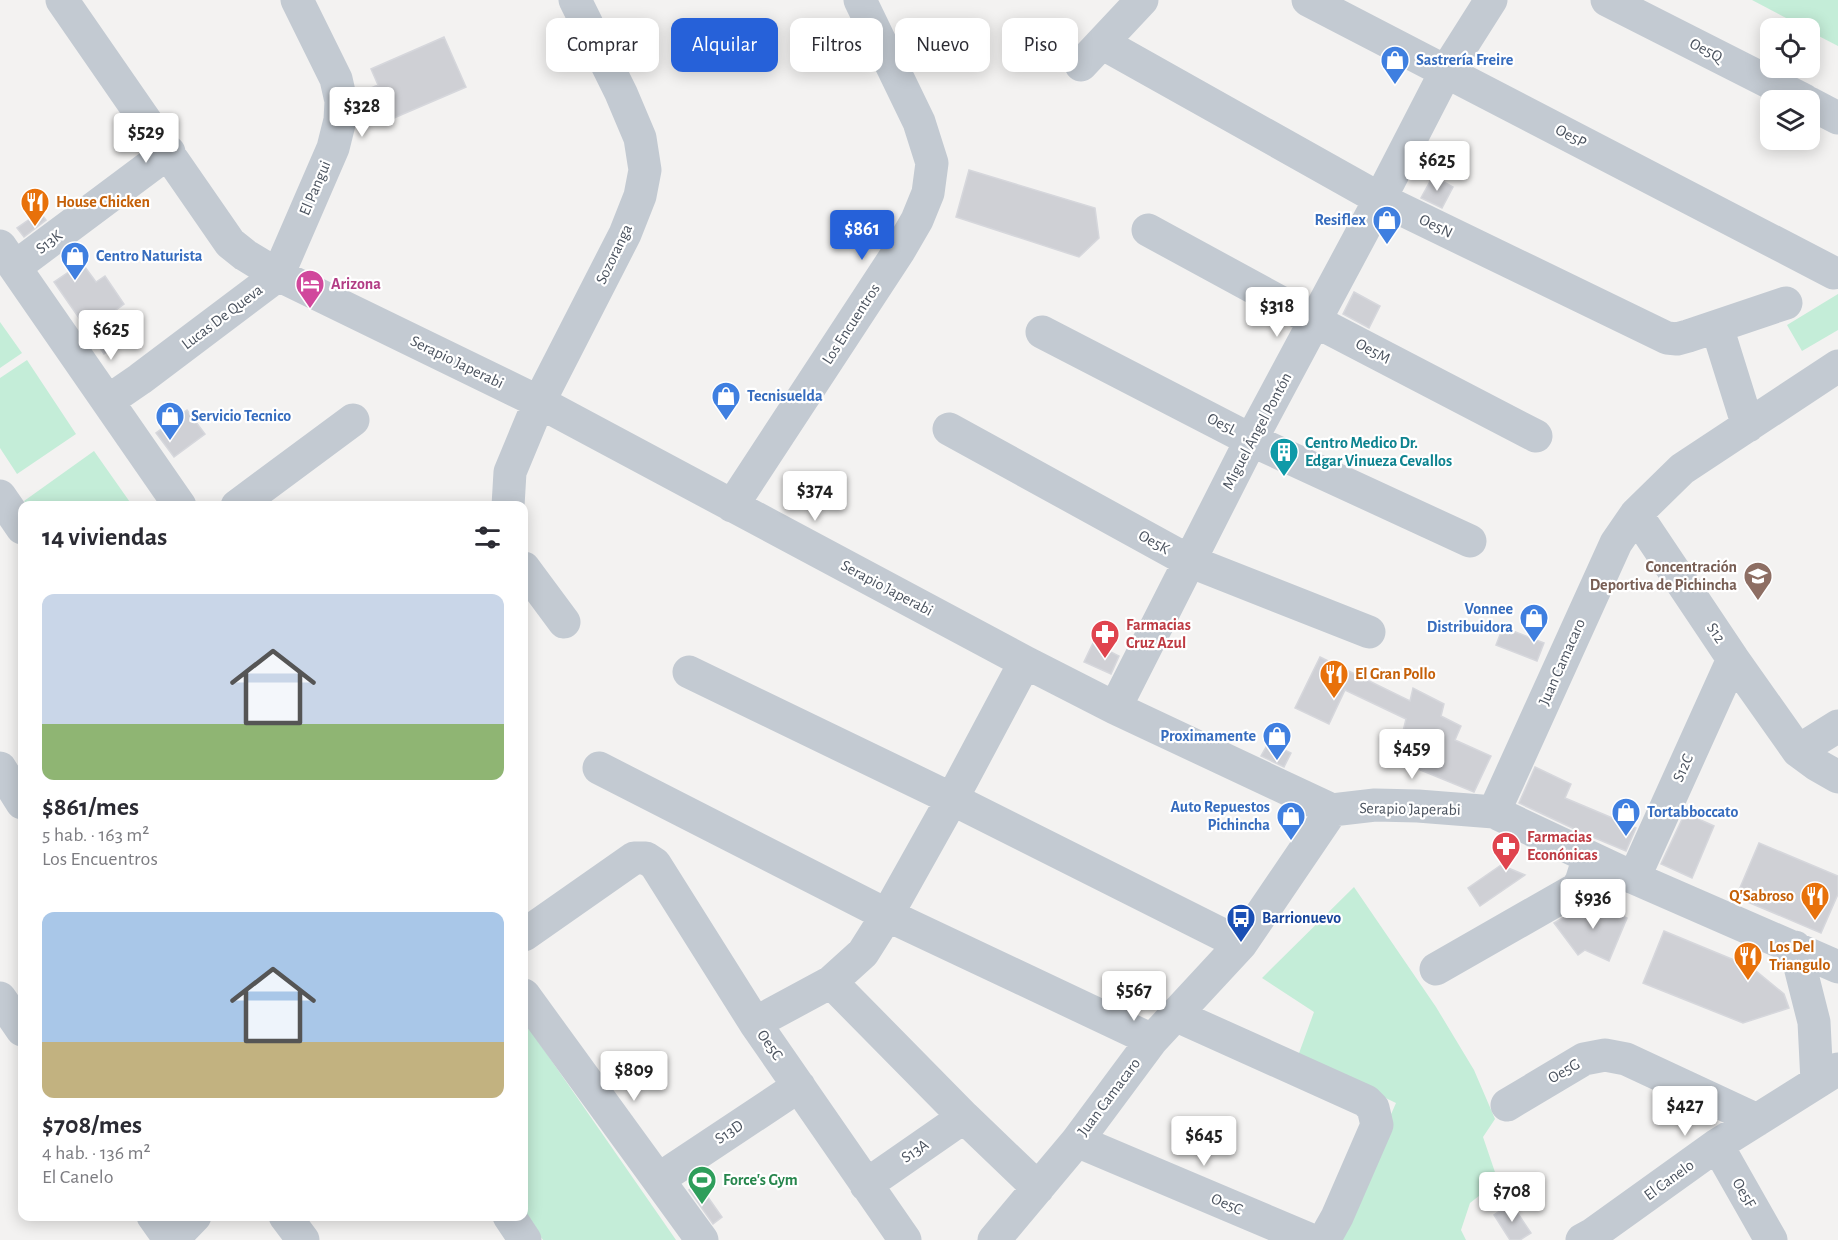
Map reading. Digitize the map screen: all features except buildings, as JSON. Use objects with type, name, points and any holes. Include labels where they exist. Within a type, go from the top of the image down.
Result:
[{"type":"street","name":"Serapio Japerabi","points":[[62,0],[231,243],[245,255],[278,275],[539,402],[1024,662],[1115,708],[1332,810],[1375,805],[1494,812],[1634,878],[1838,967]]},
{"type":"street","name":"El Pangui","points":[[278,275],[333,148],[341,110],[336,79],[297,0]]},
{"type":"street","name":"Sozoranga","points":[[508,501],[510,472],[539,402],[625,234],[640,196],[645,170],[640,138],[621,93],[575,0]]},
{"type":"street","name":"Los Encuentros","points":[[732,506],[899,251],[917,220],[928,193],[932,163],[919,122],[860,0]]},
{"type":"street","name":"Oe5N","points":[[1142,0],[1092,54],[1380,199],[1667,338],[1677,339],[1786,303]]},
{"type":"street","name":"Oe5P","points":[[1308,0],[1834,273]]},
{"type":"street","name":"Miguel Ángel Pontón","points":[[1115,708],[1251,440],[1446,70],[1491,0]]},
{"type":"street","name":"Oe5Q","points":[[1607,0],[1784,90]]},
{"type":"street","points":[[1820,109],[1838,118]]},
{"type":"street","name":"S13K","points":[[8,257],[169,152]]},
{"type":"street","name":"Oe5M","points":[[1148,230],[1315,321],[1536,436]]},
{"type":"street","points":[[8,257],[177,501]]},
{"type":"street","name":"Lucas De Queva","points":[[108,401],[278,275]]},
{"type":"street","points":[[1717,327],[1748,426]]},
{"type":"street","name":"Oe5L","points":[[1042,332],[1251,440],[1470,541]]},
{"type":"street","name":"Juan Camacaro","points":[[1494,812],[1616,543],[1636,514],[1682,469],[1838,366]]},
{"type":"street","points":[[244,501],[353,420]]},
{"type":"street","name":"Oe5K","points":[[949,429],[1189,561],[1369,632]]},
{"type":"street","points":[[0,496],[18,522]]},
{"type":"street","name":"S12","points":[[1636,514],[1798,751],[1816,765],[1838,777]]},
{"type":"street","points":[[528,573],[564,622]]},
{"type":"street","name":"S12C","points":[[1634,878],[1733,659]]},
{"type":"street","points":[[755,1023],[831,982],[863,953],[952,799],[1024,662]]},
{"type":"street","points":[[689,672],[952,799],[1240,944]]},
{"type":"street","points":[[1798,751],[1838,726]]},
{"type":"street","points":[[0,768],[18,797]]},
{"type":"street","points":[[599,768],[887,915],[1152,1040]]},
{"type":"street","name":"Juan Camacaro","points":[[994,1240],[1077,1141],[1152,1040],[1240,944],[1332,810]]},
{"type":"street","points":[[1436,969],[1576,889],[1581,882],[1589,857]]},
{"type":"street","name":"Oe5C","points":[[528,932],[634,858],[646,858],[655,864],[755,1023],[905,1240]]},
{"type":"street","name":"El Canelo","points":[[1590,1238],[1717,1145],[1833,1072],[1814,1022],[1795,947]]},
{"type":"street","points":[[831,982],[964,1118],[1038,1188]]},
{"type":"street","points":[[0,998],[18,1024]]},
{"type":"street","points":[[528,1000],[702,1240]]},
{"type":"street","points":[[1175,1015],[1366,1101],[1373,1108],[1377,1125],[1337,1217],[1324,1240]]},
{"type":"street","name":"Oe5G","points":[[1507,1104],[1584,1059],[1605,1055],[1626,1059],[1757,1120]]},
{"type":"street","name":"S13D","points":[[659,1179],[799,1086]]},
{"type":"street","name":"S13A","points":[[866,1185],[964,1118]]},
{"type":"street","name":"Oe5C","points":[[1077,1141],[1311,1240]]},
{"type":"street","name":"Oe5F","points":[[1717,1145],[1771,1240]]},
{"type":"street","points":[[157,1221],[171,1240],[190,1221]]},
{"type":"street","points":[[289,1221],[303,1240]]},
{"type":"street","points":[[512,1221],[525,1240]]},
{"type":"green space","points":[[1752,0],[1838,0],[1838,46],[1820,37],[1820,18],[1786,18]]},
{"type":"green space","points":[[1838,294],[1838,330],[1802,351],[1787,325]]},
{"type":"green space","points":[[0,322],[22,353],[0,368]]},
{"type":"green space","points":[[27,360],[76,434],[17,474],[0,448],[0,378]]},
{"type":"green space","points":[[94,451],[129,501],[24,501]]},
{"type":"green space","points":[[1354,887],[1436,1007],[1474,1070],[1495,1119],[1483,1137],[1498,1181],[1470,1203],[1461,1230],[1466,1240],[1336,1240],[1396,1103],[1298,1056],[1314,1012],[1262,978]]},
{"type":"green space","points":[[528,1027],[676,1240],[543,1240],[528,1219]]},
{"type":"place","name":"Sastrería Freire","points":[[1395,86]]},
{"type":"place","name":"House Chicken","points":[[35,228]]},
{"type":"place","name":"Resiflex","points":[[1387,246]]},
{"type":"place","name":"Centro Naturista","points":[[75,282]]},
{"type":"place","name":"Arizona","points":[[310,310]]},
{"type":"place","name":"Tecnisuelda","points":[[726,422]]},
{"type":"place","name":"Servicio Tecnico","points":[[170,442]]},
{"type":"place","name":"Centro Medico Dr. Edgar Vinueza Cevallos","points":[[1284,478]]},
{"type":"place","name":"Concentración Deportiva de Pichincha","points":[[1758,602]]},
{"type":"place","name":"Vonnee Distribuidora","points":[[1534,644]]},
{"type":"place","name":"Farmacias Cruz Azul","points":[[1105,660]]},
{"type":"place","name":"El Gran Pollo","points":[[1334,700]]},
{"type":"place","name":"Proximamente","points":[[1277,762]]},
{"type":"place","name":"Tortabboccato","points":[[1626,838]]},
{"type":"place","name":"Auto Repuestos Pichincha","points":[[1291,842]]},
{"type":"place","name":"Farmacias Econónicas","points":[[1506,872]]},
{"type":"place","name":"Q'Sabroso","points":[[1815,922]]},
{"type":"place","name":"Barrionuevo","points":[[1241,944]]},
{"type":"place","name":"Los Del Triangulo","points":[[1748,982]]},
{"type":"place","name":"Force's Gym","points":[[702,1206]]}]
